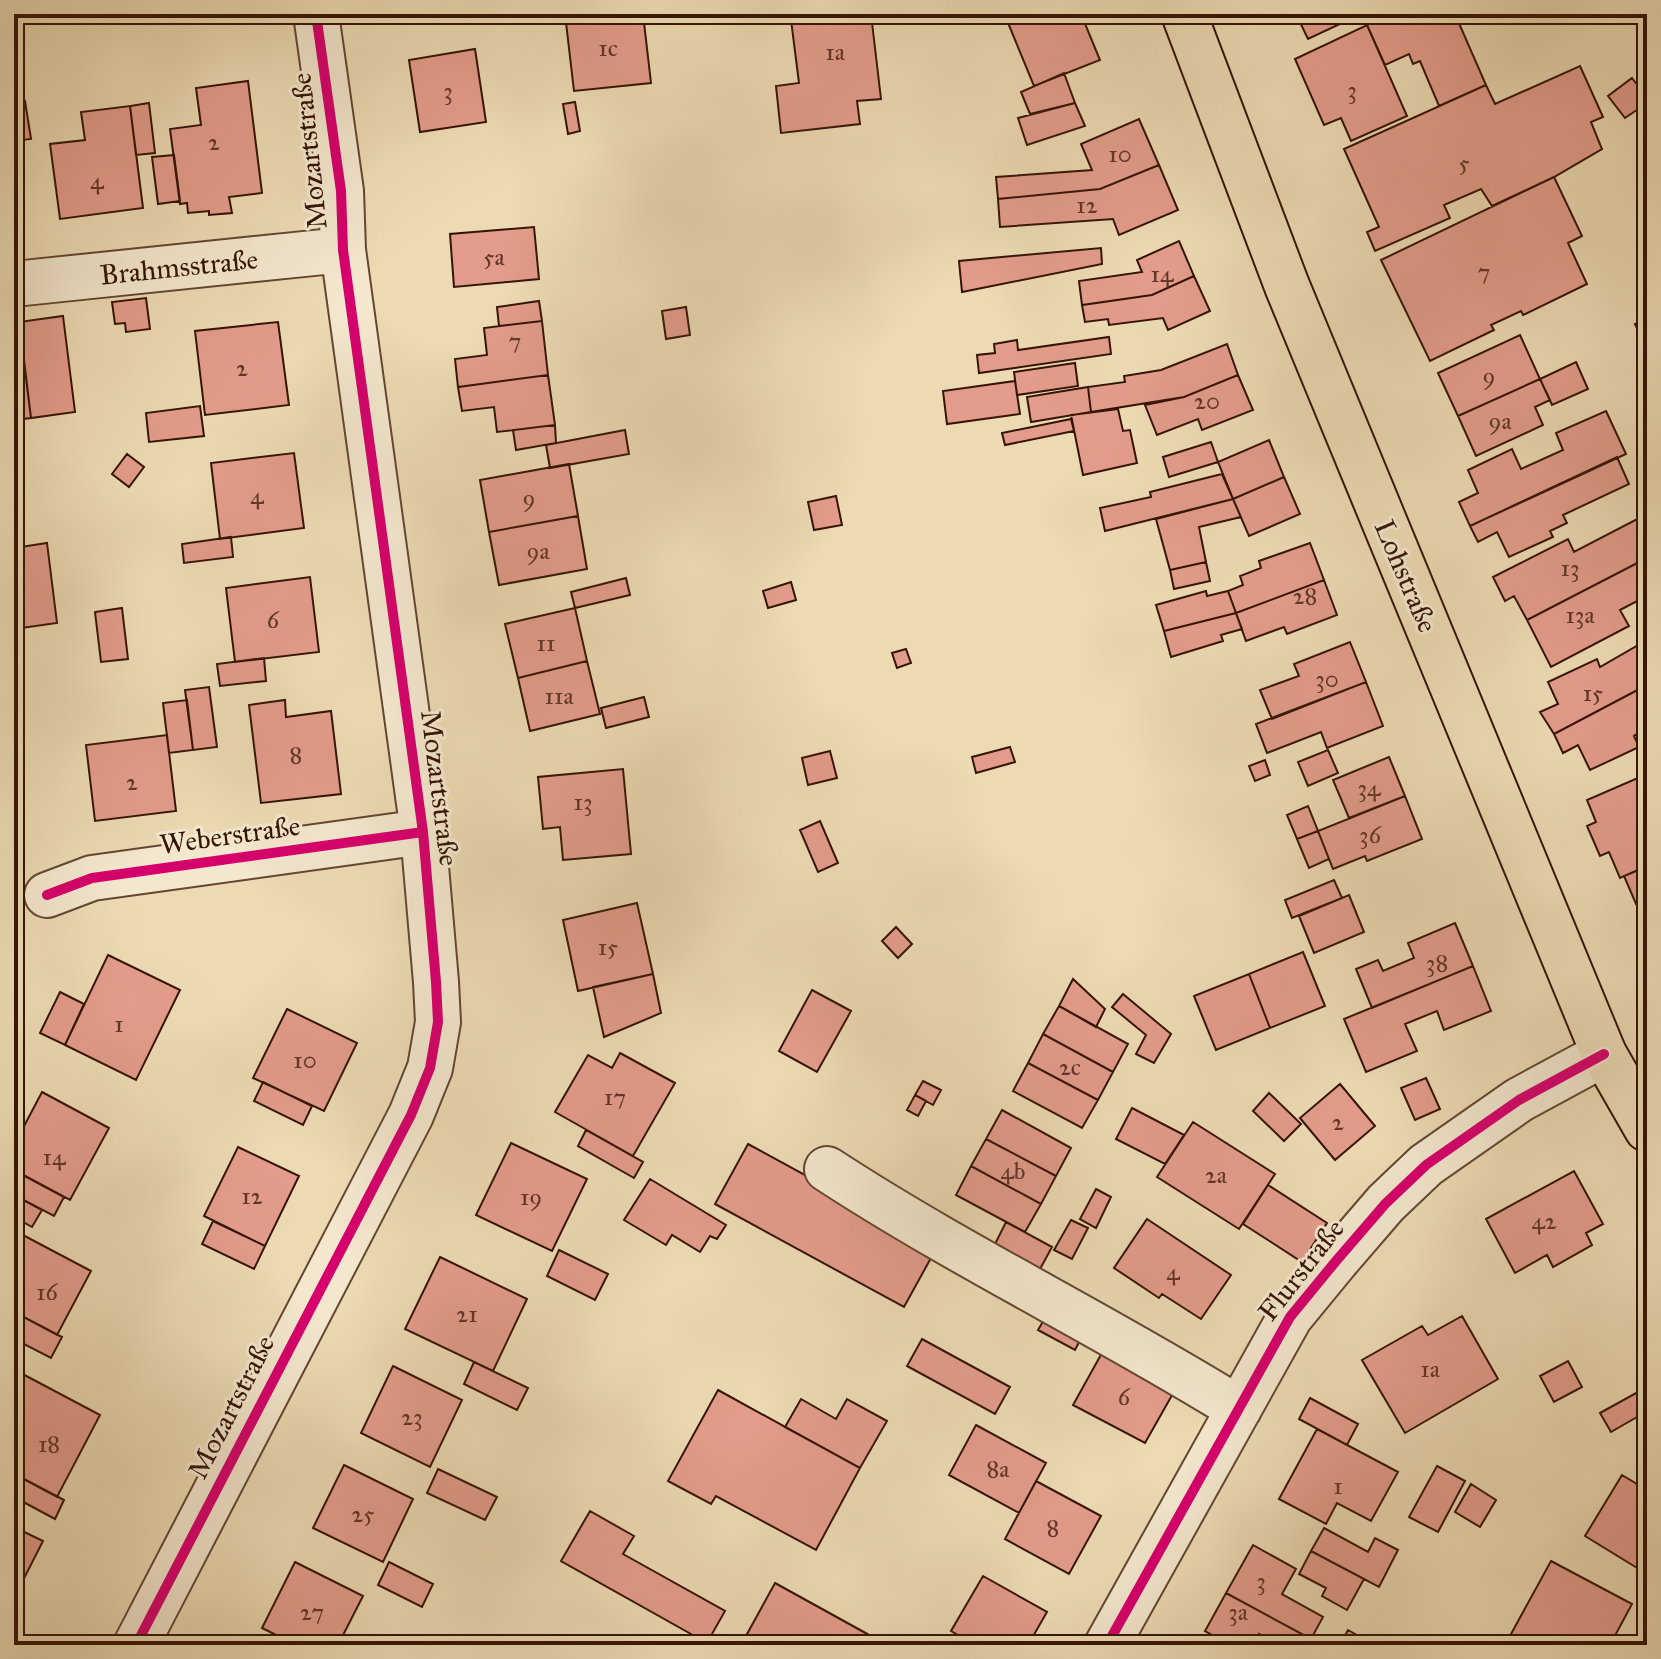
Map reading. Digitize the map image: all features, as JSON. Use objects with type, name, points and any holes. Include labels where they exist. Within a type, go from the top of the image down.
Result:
[{"type":"main road","name":"Lohstraße","points":[[1184,14],[1287,286],[1604,1054],[1647,1129]]},
{"type":"street","name":"Mozartstraße","points":[[136,1645],[411,1115],[430,1068],[438,1022],[423,832],[343,250],[341,191],[316,14]]},
{"type":"street","name":"Brahmsstraße","points":[[14,284],[343,250]]},
{"type":"street","name":"Weberstraße","points":[[47,895],[92,878],[423,832]]},
{"type":"street","name":"Flurstraße","points":[[1107,1645],[1290,1317],[1386,1203],[1426,1165],[1519,1100],[1604,1054]]},
{"type":"street","points":[[827,1169],[1239,1409]]},
{"type":"building","points":[[565,14],[643,14],[651,83],[574,91]]},
{"type":"building","points":[[871,14],[881,99],[857,101],[860,124],[781,133],[776,86],[799,83],[791,20]]},
{"type":"building","points":[[1016,14],[1081,14],[1100,60],[1034,86],[1006,18]]},
{"type":"building","points":[[1296,14],[1356,14],[1357,16],[1308,39]]},
{"type":"building","points":[[1390,14],[1455,14],[1486,85],[1439,106],[1420,61],[1413,64],[1409,54],[1385,65],[1367,25]]},
{"type":"building","points":[[1367,25],[1407,116],[1351,141],[1341,118],[1324,125],[1295,59]]},
{"type":"building","points":[[475,49],[486,122],[420,132],[409,60]]},
{"type":"building","points":[[1580,66],[1603,117],[1591,122],[1602,149],[1554,177],[1492,206],[1481,189],[1444,205],[1450,218],[1375,251],[1367,232],[1379,227],[1344,149],[1486,85],[1495,104]]},
{"type":"building","points":[[1064,73],[1075,103],[1030,114],[1021,92]]},
{"type":"building","points":[[1632,78],[1647,98],[1647,103],[1625,118],[1608,96]]},
{"type":"building","points":[[248,81],[262,193],[229,197],[232,213],[188,213],[187,203],[180,204],[170,129],[201,125],[196,88]]},
{"type":"building","points":[[25,101],[31,139],[14,141],[14,103]]},
{"type":"building","points":[[575,102],[580,131],[568,134],[563,104]]},
{"type":"building","points":[[149,103],[155,153],[136,155],[130,106]]},
{"type":"building","points":[[1075,103],[1085,126],[1027,145],[1018,118]]},
{"type":"building","points":[[130,106],[143,208],[60,219],[50,144],[85,140],[81,112]]},
{"type":"building","points":[[1139,119],[1159,165],[1100,189],[998,199],[996,177],[1092,170],[1081,144]]},
{"type":"building","points":[[14,154],[22,222],[14,223]]},
{"type":"building","points":[[174,155],[180,201],[158,204],[152,157]]},
{"type":"building","points":[[1159,165],[1178,210],[1119,235],[1113,219],[1000,227],[998,199],[1100,189]]},
{"type":"building","points":[[1554,177],[1582,236],[1568,243],[1587,284],[1523,315],[1521,311],[1491,325],[1494,330],[1430,361],[1381,260]]},
{"type":"building","points":[[534,227],[539,279],[454,287],[450,234]]},
{"type":"building","points":[[1179,241],[1194,276],[1152,295],[1082,305],[1079,281],[1142,272],[1137,260]]},
{"type":"building","points":[[1101,248],[1102,264],[962,292],[959,261]]},
{"type":"building","points":[[1194,276],[1210,311],[1168,330],[1163,318],[1109,325],[1108,319],[1085,322],[1082,305],[1152,295]]},
{"type":"building","points":[[146,298],[150,329],[126,332],[125,323],[115,324],[112,302]]},
{"type":"building","points":[[539,301],[542,321],[499,326],[497,307]]},
{"type":"building","points":[[686,307],[690,335],[666,339],[662,311]]},
{"type":"building","points":[[63,316],[75,412],[31,418],[19,322]]},
{"type":"building","points":[[1647,319],[1647,350],[1635,324]]},
{"type":"building","points":[[542,321],[548,375],[458,387],[455,359],[487,355],[484,328]]},
{"type":"building","points":[[278,322],[289,405],[205,415],[195,331]]},
{"type":"building","points":[[1520,335],[1540,379],[1458,416],[1438,373]]},
{"type":"building","points":[[1109,337],[1111,354],[979,373],[977,355],[995,353],[994,344],[1017,340],[1018,350]]},
{"type":"building","points":[[1227,344],[1238,375],[1184,397],[1091,412],[1088,387],[1125,382],[1124,376],[1161,370]]},
{"type":"building","points":[[23,351],[31,418],[14,420],[14,352]]},
{"type":"building","points":[[1576,362],[1588,389],[1552,405],[1540,379]]},
{"type":"building","points":[[1075,363],[1078,386],[1017,395],[1014,372]]},
{"type":"building","points":[[548,375],[555,425],[497,432],[494,407],[462,411],[458,387]]},
{"type":"building","points":[[1238,375],[1253,410],[1202,430],[1198,419],[1157,435],[1145,405],[1184,397]]},
{"type":"building","points":[[1540,379],[1550,400],[1535,407],[1543,425],[1476,456],[1458,416]]},
{"type":"building","points":[[1015,381],[1020,414],[947,424],[943,391]]},
{"type":"building","points":[[1088,387],[1091,412],[1031,422],[1027,397]]},
{"type":"building","points":[[200,406],[204,436],[149,442],[146,413]]},
{"type":"building","points":[[1118,409],[1123,431],[1130,430],[1137,463],[1083,475],[1071,415]]},
{"type":"building","points":[[1606,411],[1626,454],[1470,526],[1459,502],[1478,493],[1468,470],[1512,449],[1521,469],[1563,450],[1556,433]]},
{"type":"building","points":[[1071,419],[1074,431],[1005,445],[1002,433]]},
{"type":"building","points":[[555,425],[556,443],[516,450],[513,430]]},
{"type":"building","points":[[625,430],[629,454],[550,468],[546,445]]},
{"type":"building","points":[[1269,440],[1284,477],[1233,499],[1218,462]]},
{"type":"building","points":[[1211,442],[1218,462],[1169,477],[1163,457]]},
{"type":"building","points":[[294,453],[304,528],[220,539],[211,463]]},
{"type":"building","points":[[127,454],[144,467],[129,487],[112,474]]},
{"type":"building","points":[[1617,457],[1629,484],[1563,515],[1567,523],[1550,531],[1553,537],[1509,557],[1497,532],[1478,542],[1470,526]]},
{"type":"building","points":[[569,464],[578,516],[489,532],[480,480]]},
{"type":"building","points":[[1222,474],[1233,499],[1105,531],[1100,508],[1151,497],[1150,492]]},
{"type":"building","points":[[1284,477],[1300,514],[1249,536],[1233,499]]},
{"type":"building","points":[[836,496],[842,525],[814,530],[808,502]]},
{"type":"building","points":[[1233,499],[1241,517],[1199,527],[1206,562],[1170,570],[1156,519]]},
{"type":"building","points":[[1647,514],[1647,558],[1527,620],[1514,596],[1505,601],[1493,577],[1568,539],[1574,552]]},
{"type":"building","points":[[578,516],[587,569],[499,585],[489,532]]},
{"type":"building","points":[[231,537],[233,557],[184,563],[182,544]]},
{"type":"building","points":[[47,543],[57,623],[14,629],[14,548]]},
{"type":"building","points":[[1310,543],[1324,580],[1236,613],[1228,591],[1243,585],[1240,576],[1261,568],[1259,561]]},
{"type":"building","points":[[1647,558],[1647,596],[1620,610],[1629,626],[1551,667],[1527,620]]},
{"type":"building","points":[[1206,562],[1210,581],[1174,589],[1170,570]]},
{"type":"building","points":[[310,577],[319,652],[235,662],[226,588]]},
{"type":"building","points":[[626,578],[630,595],[575,608],[571,592]]},
{"type":"building","points":[[1324,580],[1337,615],[1287,634],[1284,627],[1246,641],[1236,613]]},
{"type":"building","points":[[791,582],[796,600],[768,608],[763,591]]},
{"type":"building","points":[[1206,591],[1207,596],[1228,591],[1236,613],[1164,631],[1156,605]]},
{"type":"building","points":[[122,608],[128,659],[101,662],[95,612]]},
{"type":"building","points":[[575,608],[587,661],[518,678],[505,624]]},
{"type":"building","points":[[1236,613],[1242,629],[1221,635],[1223,641],[1171,657],[1164,631]]},
{"type":"building","points":[[1647,640],[1647,685],[1554,734],[1540,712],[1558,704],[1548,682],[1597,659],[1600,667]]},
{"type":"building","points":[[1350,642],[1366,682],[1272,719],[1260,690],[1299,676],[1294,664]]},
{"type":"building","points":[[906,649],[911,663],[897,668],[892,653]]},
{"type":"building","points":[[264,658],[266,681],[220,686],[217,664]]},
{"type":"building","points":[[587,661],[600,714],[530,731],[518,678]]},
{"type":"building","points":[[1366,682],[1383,726],[1327,748],[1321,732],[1267,753],[1256,724]]},
{"type":"building","points":[[1647,685],[1647,728],[1634,736],[1639,747],[1590,770],[1578,745],[1563,753],[1554,734]]},
{"type":"building","points":[[209,687],[217,747],[193,750],[185,690]]},
{"type":"building","points":[[644,697],[649,717],[606,728],[601,708]]},
{"type":"building","points":[[187,700],[193,750],[169,753],[163,703]]},
{"type":"building","points":[[285,700],[286,717],[331,711],[341,794],[261,803],[249,705]]},
{"type":"building","points":[[167,735],[176,811],[95,821],[86,745]]},
{"type":"building","points":[[1010,747],[1015,762],[976,773],[972,757]]},
{"type":"building","points":[[1328,750],[1338,773],[1308,786],[1298,762]]},
{"type":"building","points":[[830,751],[837,778],[808,785],[802,758]]},
{"type":"building","points":[[1389,757],[1405,796],[1349,818],[1333,780]]},
{"type":"building","points":[[1265,760],[1270,775],[1255,781],[1249,766]]},
{"type":"building","points":[[623,769],[631,854],[563,860],[560,827],[543,829],[538,777]]},
{"type":"building","points":[[1647,774],[1647,866],[1620,878],[1609,852],[1600,856],[1587,826],[1596,822],[1587,800]]},
{"type":"building","points":[[1405,796],[1422,839],[1367,861],[1365,856],[1333,869],[1318,831]]},
{"type":"building","points":[[1308,806],[1318,831],[1297,839],[1287,815]]},
{"type":"building","points":[[820,821],[838,863],[818,872],[800,830]]},
{"type":"building","points":[[1318,831],[1329,859],[1309,868],[1297,839]]},
{"type":"building","points":[[1646,867],[1647,899],[1636,904],[1624,876]]},
{"type":"building","points":[[1334,880],[1342,898],[1292,918],[1285,900]]},
{"type":"building","points":[[1349,895],[1364,932],[1314,953],[1299,916]]},
{"type":"building","points":[[637,903],[653,974],[578,991],[563,920]]},
{"type":"building","points":[[1455,923],[1473,966],[1372,1008],[1356,969],[1378,960],[1383,971],[1414,958],[1408,943]]},
{"type":"building","points":[[896,927],[912,944],[898,958],[882,941]]},
{"type":"building","points":[[1303,952],[1325,1006],[1270,1028],[1249,974]]},
{"type":"building","points":[[108,955],[180,990],[136,1080],[65,1045]]},
{"type":"building","points":[[1473,966],[1491,1011],[1444,1030],[1437,1011],[1405,1024],[1417,1051],[1366,1072],[1344,1019]]},
{"type":"building","points":[[653,974],[661,1013],[604,1037],[593,987]]},
{"type":"building","points":[[1249,974],[1270,1028],[1216,1050],[1194,996]]},
{"type":"building","points":[[1073,979],[1105,1009],[1096,1027],[1059,1006]]},
{"type":"building","points":[[812,990],[851,1011],[817,1072],[779,1051]]},
{"type":"building","points":[[60,992],[84,1004],[65,1045],[40,1033]]},
{"type":"building","points":[[1123,994],[1171,1034],[1154,1063],[1136,1054],[1146,1035],[1112,1007]]},
{"type":"building","points":[[1059,1006],[1128,1044],[1113,1072],[1043,1034]]},
{"type":"building","points":[[287,1009],[357,1043],[324,1111],[253,1078]]},
{"type":"building","points":[[1043,1034],[1113,1072],[1098,1100],[1028,1063]]},
{"type":"building","points":[[620,1053],[675,1083],[633,1156],[555,1112],[588,1055],[612,1068]]},
{"type":"building","points":[[1028,1063],[1098,1100],[1082,1128],[1013,1091]]},
{"type":"building","points":[[1426,1078],[1440,1109],[1415,1120],[1401,1088]]},
{"type":"building","points":[[923,1081],[941,1090],[933,1105],[915,1095]]},
{"type":"building","points":[[263,1082],[312,1106],[303,1125],[254,1101]]},
{"type":"building","points":[[1340,1084],[1375,1126],[1335,1160],[1300,1118]]},
{"type":"building","points":[[42,1092],[109,1128],[70,1200],[14,1170],[14,1145]]},
{"type":"building","points":[[1269,1093],[1301,1124],[1284,1141],[1253,1111]]},
{"type":"building","points":[[915,1095],[926,1101],[918,1116],[907,1110]]},
{"type":"building","points":[[1132,1108],[1184,1135],[1165,1164],[1116,1139]]},
{"type":"building","points":[[1002,1110],[1071,1148],[1056,1176],[986,1139]]},
{"type":"building","points":[[1193,1122],[1275,1174],[1239,1229],[1157,1177]]},
{"type":"building","points":[[586,1130],[643,1162],[634,1178],[578,1146]]},
{"type":"building","points":[[986,1139],[1056,1176],[1041,1204],[971,1166]]},
{"type":"building","points":[[511,1143],[587,1179],[552,1251],[476,1215]]},
{"type":"building","points":[[748,1144],[937,1247],[904,1307],[715,1204]]},
{"type":"building","points":[[238,1147],[299,1176],[265,1246],[204,1216]]},
{"type":"building","points":[[971,1166],[1041,1204],[1025,1232],[956,1195]]},
{"type":"building","points":[[1574,1171],[1603,1224],[1586,1233],[1592,1245],[1553,1267],[1547,1255],[1515,1273],[1486,1219]]},
{"type":"building","points":[[21,1174],[64,1197],[54,1216],[14,1195],[14,1186]]},
{"type":"building","points":[[650,1179],[726,1225],[717,1239],[710,1236],[700,1252],[672,1235],[666,1245],[624,1220]]},
{"type":"building","points":[[1268,1185],[1327,1223],[1302,1262],[1243,1224]]},
{"type":"building","points":[[1096,1189],[1111,1197],[1096,1228],[1080,1219]]},
{"type":"building","points":[[14,1195],[42,1210],[32,1227],[14,1217]]},
{"type":"building","points":[[1147,1219],[1231,1275],[1201,1319],[1162,1294],[1159,1298],[1114,1268]]},
{"type":"building","points":[[1071,1220],[1088,1228],[1072,1259],[1054,1250]]},
{"type":"building","points":[[213,1221],[265,1246],[254,1269],[202,1244]]},
{"type":"building","points":[[1006,1222],[1052,1247],[1039,1271],[994,1246]]},
{"type":"building","points":[[21,1234],[91,1271],[57,1335],[14,1312],[14,1248]]},
{"type":"building","points":[[559,1250],[608,1274],[595,1300],[547,1276]]},
{"type":"building","points":[[440,1257],[527,1299],[493,1371],[405,1329]]},
{"type":"building","points":[[1049,1311],[1085,1331],[1075,1350],[1038,1330]]},
{"type":"building","points":[[14,1312],[62,1337],[51,1358],[14,1339]]},
{"type":"building","points":[[1462,1316],[1498,1379],[1405,1433],[1362,1360],[1422,1326],[1428,1335]]},
{"type":"building","points":[[922,1339],[1010,1387],[995,1414],[907,1366]]},
{"type":"building","points":[[1103,1351],[1175,1390],[1145,1443],[1073,1405]]},
{"type":"building","points":[[1568,1361],[1582,1387],[1554,1402],[1540,1376]]},
{"type":"building","points":[[474,1362],[528,1388],[517,1410],[464,1384]]},
{"type":"building","points":[[393,1366],[462,1400],[430,1467],[361,1433]]},
{"type":"building","points":[[15,1370],[100,1415],[57,1497],[14,1474]]},
{"type":"building","points":[[1647,1387],[1647,1418],[1644,1413],[1611,1432],[1600,1413]]},
{"type":"building","points":[[718,1390],[860,1468],[816,1550],[716,1496],[711,1504],[668,1481]]},
{"type":"building","points":[[1310,1398],[1358,1424],[1347,1445],[1299,1419]]},
{"type":"building","points":[[801,1399],[836,1419],[847,1399],[887,1421],[860,1468],[785,1427]]},
{"type":"building","points":[[976,1425],[1046,1463],[1019,1513],[949,1475]]},
{"type":"building","points":[[1317,1429],[1398,1472],[1371,1521],[1337,1503],[1326,1524],[1279,1499]]},
{"type":"building","points":[[344,1465],[413,1499],[383,1562],[313,1528]]},
{"type":"building","points":[[1437,1466],[1465,1481],[1438,1532],[1409,1517]]},
{"type":"building","points":[[438,1469],[497,1497],[485,1520],[427,1493]]},
{"type":"building","points":[[1622,1475],[1647,1490],[1647,1563],[1642,1571],[1585,1536]]},
{"type":"building","points":[[24,1479],[64,1500],[55,1519],[14,1497]]},
{"type":"building","points":[[1036,1481],[1101,1516],[1069,1574],[1005,1539]]},
{"type":"building","points":[[1471,1484],[1496,1500],[1480,1527],[1455,1512]]},
{"type":"building","points":[[590,1511],[634,1536],[623,1554],[725,1611],[707,1643],[561,1561]]},
{"type":"building","points":[[14,1527],[43,1541],[14,1598]]},
{"type":"building","points":[[1324,1528],[1368,1552],[1375,1538],[1398,1550],[1379,1587],[1311,1551]]},
{"type":"building","points":[[1253,1545],[1296,1569],[1282,1594],[1323,1617],[1311,1639],[1226,1593]]},
{"type":"building","points":[[1311,1551],[1364,1579],[1347,1610],[1322,1596],[1326,1588],[1299,1574]]},
{"type":"building","points":[[1551,1561],[1632,1604],[1610,1645],[1532,1645],[1511,1634]]},
{"type":"building","points":[[295,1562],[363,1596],[338,1645],[296,1645],[262,1628]]},
{"type":"building","points":[[389,1562],[433,1584],[422,1607],[378,1585]]},
{"type":"building","points":[[983,1576],[1047,1612],[1028,1645],[975,1645],[951,1631]]},
{"type":"building","points":[[775,1583],[871,1636],[866,1645],[741,1645]]},
{"type":"building","points":[[1226,1593],[1311,1639],[1308,1645],[1278,1645],[1259,1634],[1253,1645],[1230,1645],[1205,1631]]},
{"type":"building","points":[[1348,1630],[1366,1640],[1363,1645],[1340,1645]]},
{"type":"cycle path","points":[[136,1645],[411,1115],[430,1068],[438,1022],[423,832],[343,250],[341,191],[316,14]]},
{"type":"cycle path","points":[[47,895],[92,878],[423,832]]},
{"type":"cycle path","points":[[1107,1645],[1290,1317],[1336,1261],[1386,1203],[1426,1165],[1519,1100],[1604,1054]]}]
